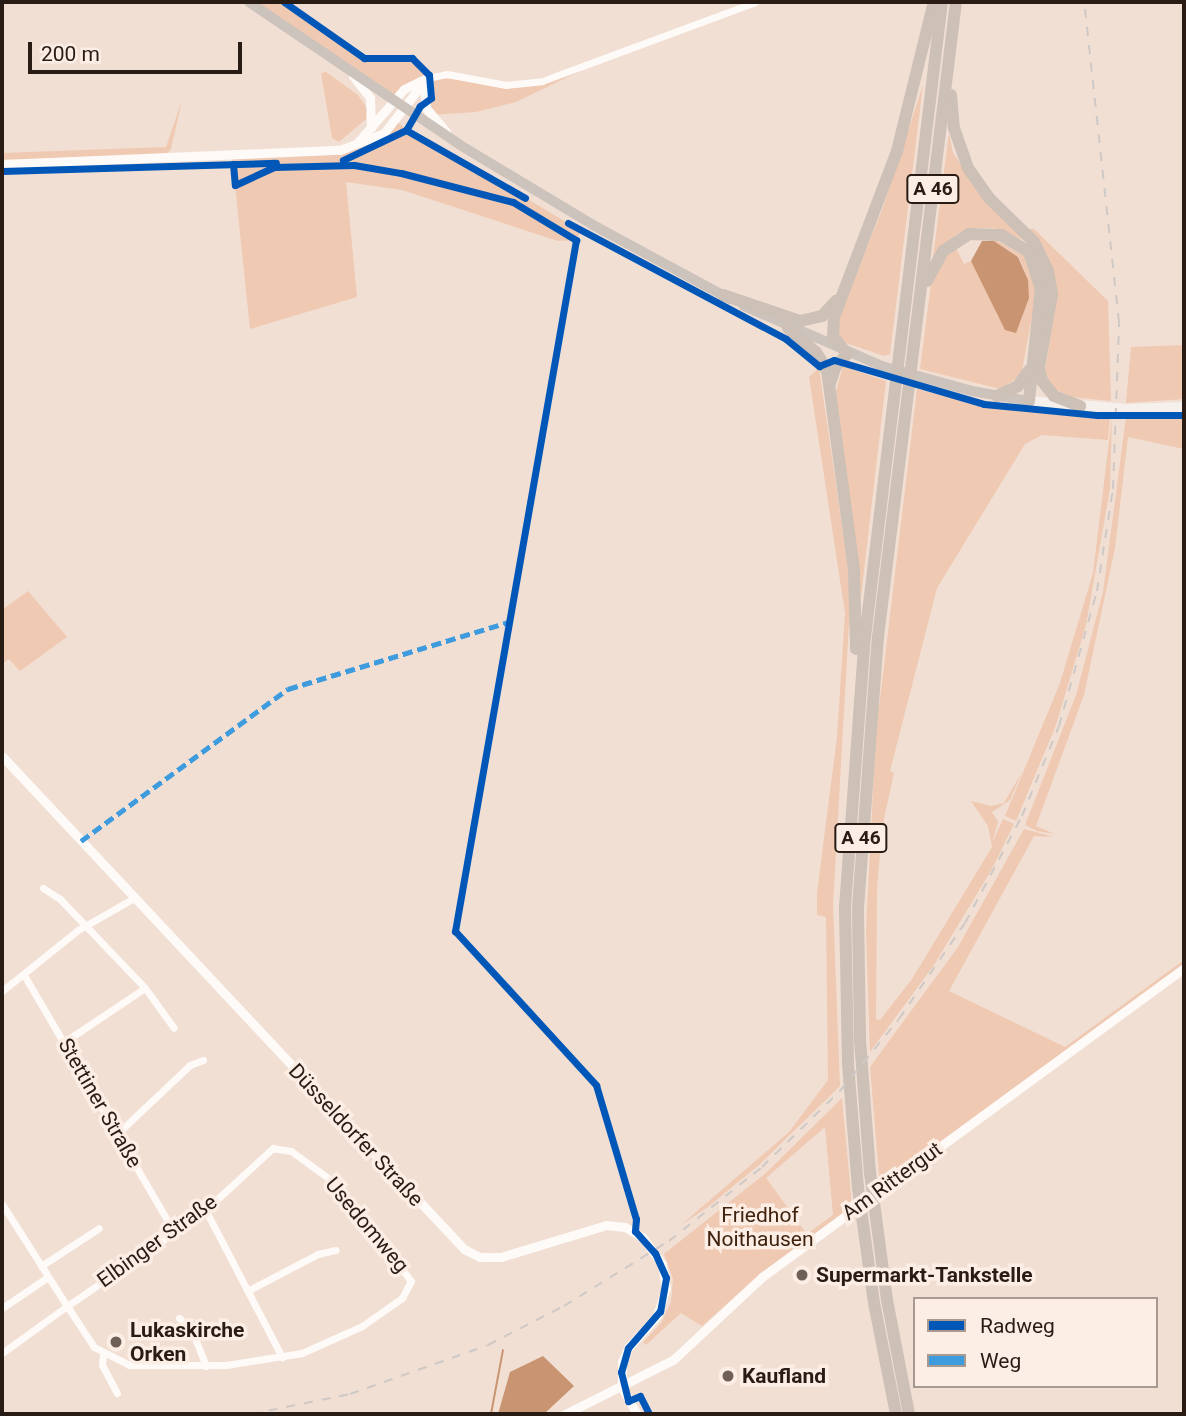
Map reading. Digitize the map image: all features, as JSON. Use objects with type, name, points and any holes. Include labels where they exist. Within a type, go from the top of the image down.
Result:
[{"type":"highway","points":[[830,389],[835,368],[847,354],[832,331],[845,285],[909,114],[934,2]]},
{"type":"highway","name":"A 46","points":[[896,1414],[858,1188],[848,1063],[845,907],[855,731],[942,2]]},
{"type":"highway","name":"A 46","points":[[909,1414],[870,1173],[860,1039],[858,908],[864,788],[956,2]]},
{"type":"highway","points":[[951,39],[951,111],[961,152],[985,193],[1034,242],[1048,271],[1051,303],[1034,368],[1018,386],[997,396]]},
{"type":"highway","points":[[915,340],[928,279],[939,256],[962,237],[998,233],[1023,246],[1040,275],[1040,308],[1029,401]]},
{"type":"highway","points":[[723,295],[805,321],[826,313],[845,285]]},
{"type":"highway","points":[[788,328],[820,356],[830,389],[855,572],[855,731]]},
{"type":"highway","points":[[1034,368],[1048,392],[1080,406]]},
{"type":"main road","points":[[249,2],[404,109],[593,225],[723,295],[847,354],[938,383],[997,396],[1106,408],[1184,407]]},
{"type":"street","points":[[347,149],[368,135],[409,85],[427,78],[447,74],[506,85],[542,81],[755,2]]},
{"type":"street","points":[[349,72],[372,102],[374,120],[368,135]]},
{"type":"street","points":[[2,164],[233,160],[347,149],[379,136],[427,78]]},
{"type":"street","points":[[427,78],[422,92],[426,108],[460,145]]},
{"type":"street","name":"Düsseldorfer Straße","points":[[2,756],[466,1251],[501,1257],[606,1225],[625,1227],[643,1238],[662,1264],[666,1291],[657,1316],[625,1353],[622,1388]]},
{"type":"street","points":[[43,888],[86,926],[145,988],[174,1028]]},
{"type":"street","points":[[2,990],[86,926],[134,898]]},
{"type":"street","name":"Am Rittergut","points":[[565,1414],[622,1388],[673,1360],[761,1276],[1184,968]]},
{"type":"street","name":"Stettiner Straße","points":[[24,975],[174,1232]]},
{"type":"street","points":[[64,1042],[145,988]]},
{"type":"street","points":[[118,1133],[190,1065],[203,1060]]},
{"type":"street","name":"Elbinger Straße","points":[[2,1353],[206,1211],[261,1155],[277,1147]]},
{"type":"street","name":"Usedomweg","points":[[277,1147],[291,1151],[335,1182],[408,1271],[410,1288],[345,1336],[282,1357]]},
{"type":"street","points":[[2,1204],[67,1306],[103,1355],[141,1367],[206,1366],[282,1357],[206,1211]]},
{"type":"street","points":[[41,1266],[99,1228]]},
{"type":"street","points":[[249,1290],[318,1254],[337,1250]]},
{"type":"street","points":[[2,1308],[48,1277]]},
{"type":"street","points":[[179,1318],[191,1328],[206,1366]]},
{"type":"street","points":[[103,1355],[102,1365],[117,1393]]},
{"type":"street","points":[[622,1388],[637,1414]]},
{"type":"green space","points":[[249,2],[284,2],[364,58],[414,59],[430,77],[519,85],[611,56],[516,102],[476,112],[430,115],[421,79],[394,102]]},
{"type":"green space","points":[[326,72],[358,95],[368,110],[366,119],[339,142],[332,138],[321,73]]},
{"type":"green space","points":[[923,85],[890,354],[884,356],[840,341],[835,328],[882,210]]},
{"type":"green space","points":[[182,100],[171,149],[166,155],[2,160],[2,153],[166,147]]},
{"type":"green space","points":[[396,120],[416,140],[436,144],[581,231],[576,240],[558,241],[402,190],[346,182],[357,297],[250,329],[232,156],[360,145]]},
{"type":"green space","points":[[949,133],[953,153],[989,206],[1028,242],[994,228],[976,228],[957,234],[933,257]]},
{"type":"green space","points":[[1028,229],[1034,229],[1108,301],[1111,401],[1071,397],[1049,386],[1045,372],[1054,315],[1053,272],[1047,255]]},
{"type":"green space","points":[[974,239],[995,239],[1023,255],[1031,265],[1037,290],[1021,376],[1000,389],[920,369],[931,284],[946,255],[956,248],[964,264],[971,261],[994,300],[998,318],[1028,280],[1019,257],[994,241]]},
{"type":"green space","points":[[1184,345],[1184,399],[1126,403],[1131,347]]},
{"type":"green space","points":[[843,366],[886,381],[861,597],[834,398]]},
{"type":"green space","points":[[819,368],[851,588],[833,905],[840,1086],[759,1165],[708,1207],[681,1225],[789,1132],[828,1080],[826,917],[817,915],[817,893],[837,737],[845,613],[809,377]]},
{"type":"green space","points":[[917,389],[985,406],[1110,417],[1108,440],[1042,435],[1025,444],[937,588],[890,771],[894,773],[882,828],[877,890],[876,1019],[880,1020],[912,979],[992,847],[988,826],[971,801],[991,806],[1004,803],[1022,772],[1010,800],[992,812],[998,822],[992,843],[1003,819],[1014,824],[992,869],[934,965],[870,1052],[866,930],[876,733]]},
{"type":"green space","points":[[1184,416],[1184,449],[1128,437],[1115,548],[1084,695],[1036,826],[1055,834],[1037,831],[1025,825],[1076,695],[1103,592],[1126,417]]},
{"type":"green space","points":[[1112,417],[1110,489],[1086,625],[1056,725],[1016,821],[1005,816],[1060,683],[1093,573]]},
{"type":"green space","points":[[28,591],[67,637],[20,671],[9,659],[2,664],[2,610]]},
{"type":"green space","points":[[1024,829],[1054,837],[1034,836],[949,991],[1065,1047],[1184,960],[1184,964],[880,1186],[870,1067],[958,947]]},
{"type":"green space","name":"Friedhof Noithausen","points":[[842,1098],[852,1206],[759,1275],[702,1326],[681,1313],[646,1345],[643,1342],[661,1323],[671,1302],[673,1279],[664,1254],[766,1173]],"holes":[[[825,1127],[833,1215],[807,1234],[766,1178]]]},
{"type":"shaded area","points":[[982,241],[994,241],[1018,257],[1028,280],[1029,298],[1016,333],[1005,330],[971,261]]},
{"type":"shaded area","points":[[543,1356],[574,1386],[544,1414],[498,1414],[510,1372]]},
{"type":"waterway","points":[[491,1414],[503,1350]]},
{"type":"railway","points":[[251,1414],[350,1394],[488,1345],[564,1306],[669,1241],[762,1167],[840,1091],[899,1019],[965,923],[1022,816],[1059,726],[1097,591],[1113,489],[1119,322],[1084,2]]},
{"type":"marked path","points":[[81,841],[288,689],[509,622]]},
{"type":"cycle path","points":[[284,2],[364,58],[412,58],[429,75],[431,98],[420,106],[406,130],[343,160]]},
{"type":"cycle path","points":[[406,130],[525,198]]},
{"type":"cycle path","points":[[2,171],[276,163]]},
{"type":"cycle path","points":[[233,164],[235,185],[274,167],[354,165],[401,173],[513,202],[576,240],[455,931],[596,1085],[636,1219],[635,1231],[655,1253],[666,1278],[660,1311],[628,1348],[621,1372],[628,1401],[640,1396],[649,1414]]},
{"type":"cycle path","points":[[568,223],[786,339],[819,366],[834,360],[984,404],[1097,415],[1184,415]]},
{"type":"place","name":"Supermarkt-Tankstelle","points":[[802,1275]]},
{"type":"place","name":"Lukaskirche Orken","points":[[116,1342]]},
{"type":"place","name":"Kaufland","points":[[728,1376]]}]
